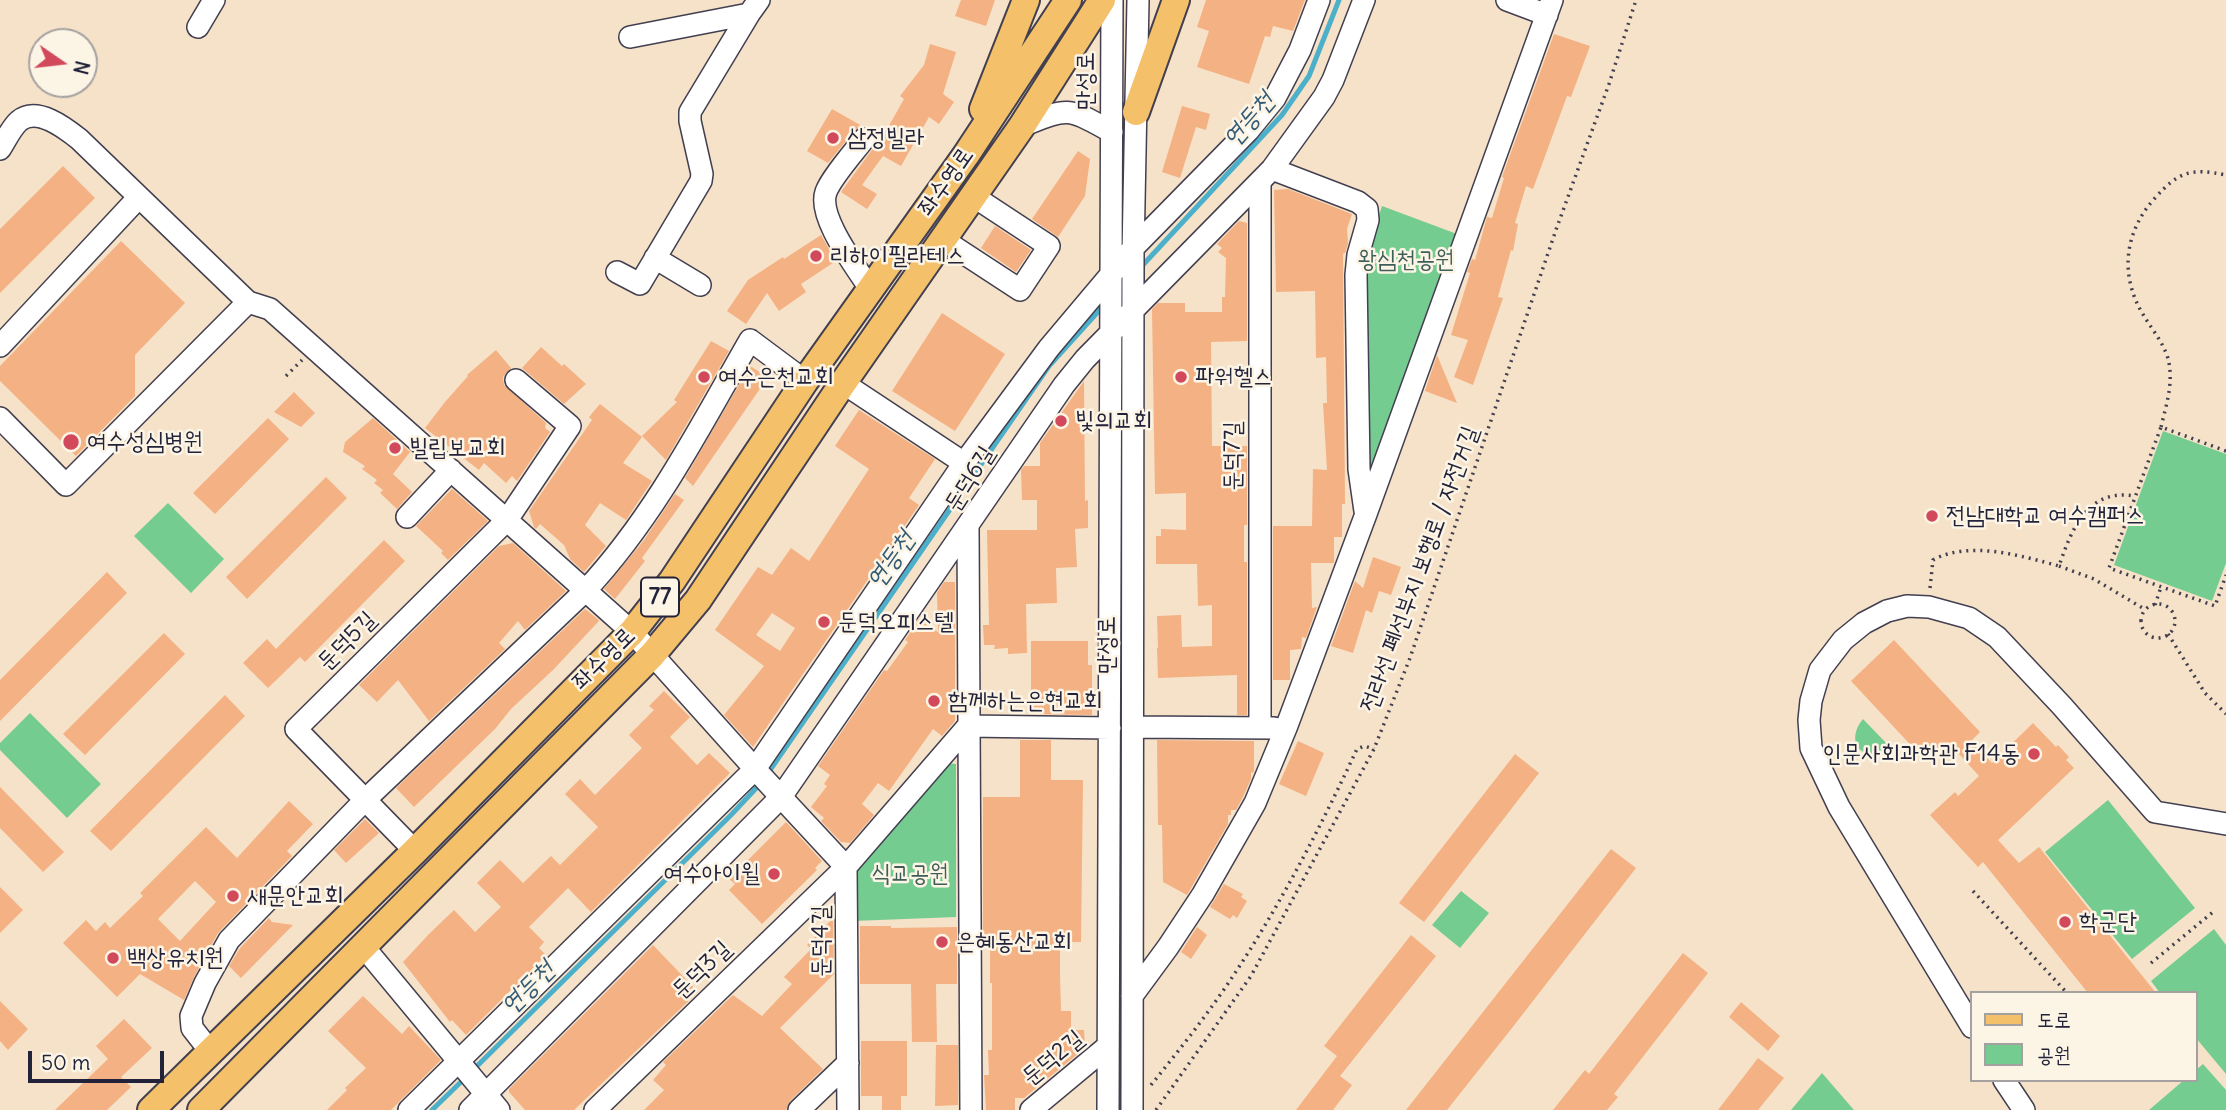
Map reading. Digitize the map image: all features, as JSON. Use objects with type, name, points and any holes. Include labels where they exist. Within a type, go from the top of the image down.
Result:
[{"type":"main road","points":[[965,155],[1026,0]]},
{"type":"main road","name":"좌수영로","points":[[151,1110],[415,851],[632,632],[672,581],[805,381],[965,155],[1068,0]]},
{"type":"main road","name":"좌수영로","points":[[201,1110],[652,655],[698,600],[843,383],[1022,126],[1102,0]]},
{"type":"main road","points":[[1136,112],[1176,0]]},
{"type":"main road","points":[[672,581],[698,600]]},
{"type":"main road","points":[[552,712],[573,733]]},
{"type":"street","points":[[198,27],[214,0]]},
{"type":"street","name":"만성로","points":[[1108,1110],[1112,0]]},
{"type":"street","name":"만성로","points":[[1132,1110],[1133,250],[1138,0]]},
{"type":"street","points":[[409,1110],[755,769],[964,463],[1049,348],[1111,281],[1133,250],[1248,131],[1275,98],[1300,50],[1319,0]]},
{"type":"street","points":[[1110,334],[1266,176],[1324,97],[1364,0]]},
{"type":"street","points":[[1132,996],[1168,947],[1231,849],[1255,803],[1286,728],[1549,8],[1507,0]]},
{"type":"street","points":[[630,37],[754,7]]},
{"type":"street","points":[[617,272],[640,284],[702,179],[690,112],[754,7]]},
{"type":"street","points":[[1022,126],[1058,112],[1068,111],[1112,132]]},
{"type":"street","points":[[0,149],[20,120],[28,116],[56,124],[79,139],[248,302],[270,309],[632,632],[846,867],[968,726],[1110,727]]},
{"type":"street","points":[[864,139],[826,190],[825,206],[831,226],[870,289]]},
{"type":"street","points":[[1266,176],[1358,202],[1367,209],[1368,220],[1358,255],[1356,275],[1359,469],[1366,514]]},
{"type":"street","name":"둔덕7길","points":[[1260,728],[1266,176]]},
{"type":"street","points":[[942,239],[1020,290],[1049,246],[973,196]]},
{"type":"street","points":[[0,346],[139,197]]},
{"type":"street","points":[[655,258],[700,285]]},
{"type":"street","points":[[0,418],[66,485],[248,302]]},
{"type":"street","name":"둔덕6길","points":[[971,1110],[968,527],[1064,385],[1110,334]]},
{"type":"street","points":[[210,1051],[192,1028],[191,1016],[205,983],[229,940],[365,800],[586,590],[625,545],[667,484],[750,341],[805,381]]},
{"type":"street","name":"둔덕5길","points":[[415,851],[296,729],[507,520],[570,426],[516,380]]},
{"type":"street","points":[[843,383],[964,463]]},
{"type":"street","points":[[407,517],[451,470]]},
{"type":"street","points":[[470,1110],[492,1102],[634,943],[781,797],[968,527]]},
{"type":"street","points":[[1970,1024],[1839,807],[1814,756],[1809,720],[1814,685],[1831,654],[1864,623],[1887,611],[1908,606],[1929,607],[1969,618],[1997,637],[2155,812],[2226,824]]},
{"type":"street","points":[[1133,727],[1286,728]]},
{"type":"street","name":"둔덕4길","points":[[846,867],[848,1110]]},
{"type":"street","name":"둔덕3길","points":[[595,1110],[846,867]]},
{"type":"street","points":[[363,946],[492,1102]]},
{"type":"street","name":"둔덕2길","points":[[1031,1110],[1108,1046]]},
{"type":"street","points":[[799,1110],[848,1063]]},
{"type":"street","points":[[2005,1082],[2024,1110]]},
{"type":"path","name":"전라선 폐선부지 보행로 / 자전거길","points":[[1156,1110],[1251,976],[1374,749],[1415,645],[1636,0]]},
{"type":"path","points":[[2226,175],[2196,172],[2179,175],[2171,180],[2139,220],[2128,247],[2128,273],[2132,293],[2166,351],[2170,384],[2161,427],[2109,568],[2215,606],[2226,575]]},
{"type":"path","points":[[2161,427],[2226,451]]},
{"type":"path","points":[[2059,566],[2067,543],[2091,506],[2110,495],[2135,496]]},
{"type":"path","points":[[1929,607],[1933,560],[1963,552],[2015,554],[2059,566],[2094,579],[2146,610]]},
{"type":"path","points":[[2155,605],[2161,587]]},
{"type":"path","points":[[2155,605],[2165,606],[2173,614],[2174,625],[2168,634],[2158,638],[2147,634],[2141,620],[2146,610],[2155,605]]},
{"type":"path","points":[[2168,634],[2206,693],[2226,715]]},
{"type":"path","points":[[1132,1110],[1183,1046],[1237,970],[1320,826],[1357,748],[1364,746],[1374,749]]},
{"type":"path","points":[[1973,891],[2065,991]]},
{"type":"path","points":[[2151,963],[2213,912]]},
{"type":"green space","name":"왕심천공원","points":[[1382,206],[1457,234],[1375,466],[1366,463],[1365,259]]},
{"type":"green space","points":[[2163,431],[2226,454],[2226,563],[2212,601],[2114,565]]},
{"type":"green space","points":[[168,503],[224,559],[191,593],[134,536]]},
{"type":"green space","points":[[30,713],[101,784],[67,818],[0,750],[0,743]]},
{"type":"green space","points":[[1863,719],[1890,747],[1872,754],[1860,749],[1855,736]]},
{"type":"green space","name":"식교공원","points":[[946,763],[956,764],[956,917],[853,921],[853,870]]},
{"type":"green space","points":[[2108,800],[2195,908],[2132,959],[2045,852]]},
{"type":"green space","points":[[1461,891],[1489,913],[1460,948],[1432,925]]},
{"type":"green space","points":[[2214,929],[2226,945],[2226,1074],[2198,1040],[2198,991],[2158,991],[2151,981]]},
{"type":"green space","points":[[2203,1064],[2226,1090],[2226,1110],[2149,1110],[2182,1082],[2198,1082],[2198,1068]]},
{"type":"green space","points":[[1822,1073],[1854,1110],[1791,1110]]},
{"type":"building","points":[[961,0],[995,0],[986,26],[955,16]]},
{"type":"building","points":[[1206,0],[1305,0],[1293,31],[1273,26],[1270,37],[1265,36],[1249,84],[1197,67],[1209,31],[1197,27]]},
{"type":"building","points":[[1554,34],[1590,46],[1571,97],[1567,96],[1533,189],[1526,186],[1515,223],[1518,224],[1513,251],[1511,250],[1498,297],[1503,298],[1473,385],[1454,377],[1468,340],[1451,335],[1470,273],[1467,272],[1472,259],[1475,260],[1487,217],[1492,218],[1504,178],[1502,177]]},
{"type":"building","points":[[930,44],[956,52],[943,94],[954,102],[939,124],[929,117],[901,166],[883,156],[862,185],[877,194],[867,209],[841,192],[874,147],[876,135],[879,136],[883,129],[886,131],[904,99],[900,96],[924,65]]},
{"type":"building","points":[[1182,106],[1210,114],[1206,130],[1196,127],[1180,178],[1162,172]]},
{"type":"building","name":"삼정빌라","points":[[832,109],[862,126],[854,131],[828,163],[807,151]]},
{"type":"building","points":[[1078,151],[1090,159],[1085,196],[1058,237],[1032,219]]},
{"type":"building","points":[[63,166],[95,198],[0,293],[0,229]]},
{"type":"building","points":[[1288,189],[1352,214],[1347,229],[1348,244],[1343,254],[1345,504],[1342,504],[1342,537],[1334,537],[1334,563],[1311,563],[1312,608],[1317,607],[1306,638],[1302,637],[1301,649],[1290,650],[1290,680],[1273,680],[1273,526],[1312,526],[1313,469],[1327,470],[1323,403],[1327,403],[1326,357],[1316,358],[1315,291],[1276,292],[1274,190]]},
{"type":"building","points":[[1239,221],[1247,223],[1247,341],[1211,342],[1212,446],[1247,446],[1244,562],[1247,562],[1247,715],[1237,715],[1237,675],[1158,678],[1157,648],[1157,616],[1181,615],[1182,647],[1212,646],[1212,605],[1198,606],[1197,564],[1156,564],[1156,536],[1161,536],[1161,529],[1186,530],[1186,493],[1155,494],[1152,309],[1158,303],[1185,303],[1185,312],[1222,312],[1226,258],[1218,252],[1222,248],[1217,244]]},
{"type":"building","points":[[995,226],[1031,250],[1016,272],[981,248]]},
{"type":"building","points":[[821,235],[836,261],[801,284],[806,292],[779,311],[767,293],[746,324],[727,311],[748,280]]},
{"type":"building","name":"여수성심병원","points":[[121,241],[185,303],[135,355],[135,396],[76,456],[0,381],[0,366]]},
{"type":"building","points":[[942,313],[1005,354],[955,431],[892,391]]},
{"type":"building","points":[[711,341],[729,351],[666,460],[642,436],[677,402],[674,400]]},
{"type":"building","points":[[541,347],[586,384],[564,404],[522,368]]},
{"type":"building","points":[[496,350],[511,368],[503,377],[504,385],[546,423],[545,428],[550,432],[517,481],[512,476],[506,483],[484,463],[479,470],[425,428],[467,375]]},
{"type":"building","points":[[1437,355],[1457,403],[1425,391]]},
{"type":"building","points":[[750,366],[768,377],[693,486],[685,478]]},
{"type":"building","points":[[1084,381],[1085,501],[1088,500],[1088,528],[1075,529],[1077,567],[1056,568],[1057,603],[1026,604],[1027,653],[1008,654],[1008,648],[994,649],[995,645],[984,645],[983,625],[989,625],[987,530],[1037,530],[1037,500],[1022,500],[1021,470],[1024,466],[1040,466],[1040,443]]},
{"type":"building","points":[[294,392],[315,413],[301,427],[274,412]]},
{"type":"building","points":[[600,404],[642,437],[623,463],[652,481],[626,520],[600,503],[585,525],[606,546],[584,572],[570,559],[564,545],[540,524],[536,529],[534,527],[529,511],[592,420],[589,417]]},
{"type":"building","points":[[859,410],[935,459],[909,498],[919,505],[753,747],[724,715],[764,666],[715,630],[758,567],[772,575],[791,548],[809,561],[869,469],[835,446]],"holes":[[[772,613],[795,628],[780,651],[756,635]]]},
{"type":"building","points":[[268,418],[289,439],[215,514],[193,493]]},
{"type":"building","points":[[373,418],[410,452],[393,474],[412,492],[397,509],[380,493],[383,490],[374,483],[377,480],[362,469],[365,466],[343,452],[345,442]]},
{"type":"building","points":[[326,477],[347,498],[247,599],[226,577]]},
{"type":"building","points":[[452,489],[488,521],[448,560],[441,553],[443,551],[416,526]]},
{"type":"building","points":[[675,494],[684,500],[642,558],[645,561],[615,599],[604,589],[644,540]]},
{"type":"building","points":[[384,540],[405,561],[305,662],[300,657],[268,688],[243,663],[267,639],[276,649]]},
{"type":"building","points":[[513,543],[566,591],[525,630],[518,621],[499,643],[505,649],[429,721],[398,680],[377,702],[359,685],[499,546]]},
{"type":"building","points":[[1373,557],[1401,567],[1391,595],[1379,591],[1372,613],[1366,610],[1353,653],[1331,646],[1355,581],[1363,588]]},
{"type":"building","points":[[107,572],[127,593],[0,721],[0,680]]},
{"type":"building","points":[[944,582],[955,582],[955,721],[942,736],[933,729],[889,791],[878,783],[862,804],[874,815],[850,843],[841,842],[821,821],[824,818],[811,807],[827,786],[824,784],[830,775],[818,766],[884,670],[887,671],[908,642],[905,640],[919,619],[938,632],[937,593]]},
{"type":"building","points":[[585,609],[599,620],[598,622],[553,670],[511,709],[495,729],[414,807],[396,788]]},
{"type":"building","points":[[164,633],[185,654],[85,755],[63,734]]},
{"type":"building","name":"인문사회과학관 F14동","points":[[1894,640],[1980,732],[1971,741],[1992,763],[2033,723],[2056,747],[2058,745],[2069,757],[2066,760],[2074,768],[1998,840],[2019,863],[2039,847],[2154,991],[2086,991],[1983,862],[1978,867],[1930,815],[1955,792],[1958,796],[1979,776],[1949,743],[1934,757],[1922,752],[1919,754],[1851,681]]},
{"type":"building","points":[[1031,641],[1088,641],[1088,665],[1092,665],[1092,715],[1031,714]]},
{"type":"building","points":[[664,691],[690,717],[670,737],[697,765],[709,753],[730,773],[591,912],[568,888],[529,927],[544,942],[539,948],[546,955],[466,1035],[452,1020],[450,1022],[403,962],[454,910],[475,932],[501,907],[477,883],[500,860],[523,883],[551,856],[560,865],[598,827],[565,794],[580,779],[595,795],[642,748],[629,735],[654,710],[649,706]]},
{"type":"building","points":[[225,695],[245,716],[111,851],[90,831]]},
{"type":"building","points":[[1020,740],[1051,740],[1051,780],[1083,780],[1081,942],[1060,942],[1060,975],[1061,1011],[1071,1011],[1071,1030],[1084,1030],[1085,1048],[1024,1098],[1015,1098],[1015,1110],[986,1110],[984,1075],[989,1075],[988,1050],[992,1050],[992,983],[990,942],[983,942],[983,797],[1020,797]]},
{"type":"building","points":[[1157,740],[1254,741],[1254,771],[1251,772],[1251,779],[1236,810],[1231,810],[1231,815],[1228,815],[1228,824],[1187,895],[1163,882],[1162,825],[1158,825]]},
{"type":"building","points":[[1298,741],[1324,753],[1306,796],[1279,784]]},
{"type":"building","points":[[1515,754],[1539,773],[1424,922],[1399,903]]},
{"type":"building","points":[[0,787],[64,852],[43,872],[0,828]]},
{"type":"building","points":[[289,801],[313,824],[287,851],[292,856],[218,933],[184,1000],[140,974],[117,997],[63,943],[86,920],[96,931],[105,922],[110,928],[143,896],[140,893],[206,827],[237,858]],"holes":[[[195,881],[216,902],[180,941],[158,919]]]},
{"type":"building","points":[[365,819],[379,833],[346,863],[334,850]]},
{"type":"building","name":"여수아이윌","points":[[786,822],[822,861],[815,868],[817,870],[762,924],[729,890],[735,884],[729,879]]},
{"type":"building","points":[[1611,849],[1636,868],[1512,1028],[1447,1110],[1406,1110]]},
{"type":"building","points":[[1224,884],[1243,894],[1241,897],[1247,901],[1237,918],[1233,915],[1230,919],[1210,907]]},
{"type":"building","points":[[0,887],[23,910],[0,933]]},
{"type":"building","points":[[269,918],[272,922],[293,925],[241,978],[229,966],[240,948]]},
{"type":"building","points":[[833,918],[834,974],[780,1028],[823,1069],[790,1101],[786,1110],[644,1110],[664,1090],[653,1080],[666,1065],[663,1062],[733,995],[762,1016],[792,984],[784,977],[811,949],[807,945]]},
{"type":"building","points":[[860,926],[957,927],[957,984],[936,984],[937,1042],[912,1042],[911,984],[860,984]]},
{"type":"building","points":[[1197,927],[1207,935],[1191,959],[1181,952]]},
{"type":"building","points":[[1411,935],[1436,956],[1340,1076],[1352,1085],[1333,1110],[1296,1110],[1337,1056],[1324,1046]]},
{"type":"building","points":[[653,945],[698,992],[574,1110],[525,1110],[509,1089]]},
{"type":"building","points":[[1683,953],[1708,973],[1614,1094],[1618,1097],[1607,1110],[1553,1110],[1585,1070],[1589,1074]]},
{"type":"building","points":[[363,996],[402,1034],[409,1026],[441,1060],[391,1110],[327,1110],[366,1068],[328,1031]]},
{"type":"building","points":[[0,1001],[28,1029],[8,1050],[0,1041]]},
{"type":"building","points":[[1741,1002],[1780,1036],[1768,1051],[1729,1017]]},
{"type":"building","points":[[124,1019],[152,1048],[121,1077],[131,1087],[107,1110],[55,1110],[108,1059],[96,1046]]},
{"type":"building","points":[[861,1041],[907,1041],[907,1096],[901,1096],[901,1110],[882,1110],[882,1096],[861,1096]]},
{"type":"building","points":[[936,1045],[958,1045],[958,1105],[935,1106]]},
{"type":"building","points":[[1758,1058],[1784,1078],[1758,1110],[1718,1110]]},
{"type":"waterway","name":"연등천","points":[[1141,267],[1282,115],[1309,76],[1339,0]]},
{"type":"waterway","name":"연등천","points":[[768,773],[1049,366],[1105,304]]},
{"type":"waterway","name":"연등천","points":[[472,1071],[760,784]]},
{"type":"waterway","name":"연등천","points":[[432,1110],[465,1078]]},
{"type":"place","name":"삼정빌라","points":[[833,138]]},
{"type":"place","name":"리하이필라테스","points":[[816,256]]},
{"type":"place","name":"여수은천교회","points":[[704,377]]},
{"type":"place","name":"파워헬스","points":[[1181,377]]},
{"type":"place","name":"빛의교회","points":[[1061,421]]},
{"type":"place","name":"여수성심병원","points":[[71,442]]},
{"type":"place","name":"빌립보교회","points":[[395,448]]},
{"type":"place","name":"전남대학교 여수캠퍼스","points":[[1932,516]]},
{"type":"place","name":"둔덕오피스텔","points":[[824,622]]},
{"type":"place","name":"함께하는은현교회","points":[[934,701]]},
{"type":"place","name":"인문사회과학관 F14동","points":[[2034,754]]},
{"type":"place","name":"여수아이윌","points":[[774,874]]},
{"type":"place","name":"새문안교회","points":[[233,896]]},
{"type":"place","name":"학군단","points":[[2065,922]]},
{"type":"place","name":"은혜동산교회","points":[[942,942]]},
{"type":"place","name":"백상유치원","points":[[113,958]]}]
